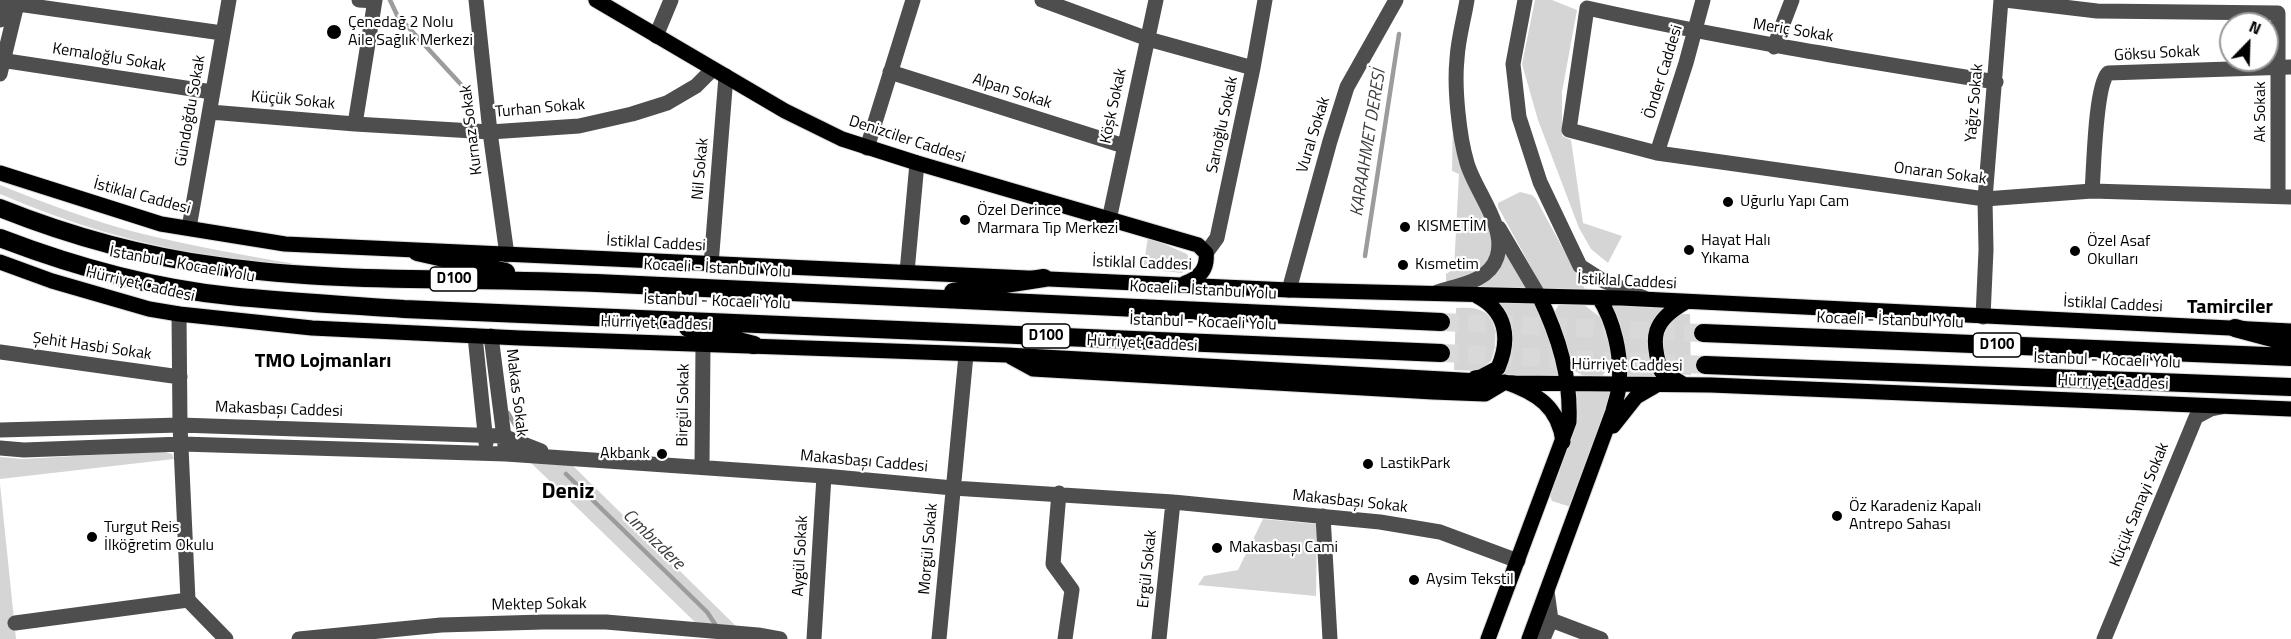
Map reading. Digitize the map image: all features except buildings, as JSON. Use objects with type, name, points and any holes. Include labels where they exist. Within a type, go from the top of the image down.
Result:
[{"type":"highway","name":"Kocaeli - İstanbul Yolu","points":[[0,208],[34,222],[99,242],[170,259],[220,267],[381,279],[540,280],[1441,322]]},
{"type":"highway","name":"İstanbul - Kocaeli Yolu","points":[[0,238],[97,270],[162,285],[228,296],[392,308],[1441,353]]},
{"type":"highway","points":[[417,252],[540,280]]},
{"type":"highway","points":[[916,298],[1044,278]]},
{"type":"highway","points":[[651,319],[753,345]]},
{"type":"highway","points":[[2235,328],[2291,343]]},
{"type":"highway","name":"Kocaeli - İstanbul Yolu","points":[[1703,333],[2291,357]]},
{"type":"highway","name":"İstanbul - Kocaeli Yolu","points":[[1705,365],[2291,387]]},
{"type":"main road","name":"Denizciler Caddesi","points":[[596,0],[720,73],[842,139],[916,164],[1198,245],[1206,253]]},
{"type":"main road","name":"İstiklal Caddesi","points":[[0,173],[161,224],[285,244],[417,252],[1289,290],[1649,300],[2291,331]]},
{"type":"main road","points":[[1183,284],[1201,274],[1206,265],[1206,253]]},
{"type":"main road","name":"Hürriyet Caddesi","points":[[0,262],[115,300],[179,314],[312,328],[1007,355],[1454,380],[1661,384],[2291,409]]},
{"type":"main road","points":[[1454,380],[1481,377],[1498,368],[1502,360],[1503,327],[1499,313],[1491,303],[1474,294]]},
{"type":"main road","points":[[1488,639],[1569,422],[1570,401],[1559,341],[1539,296]]},
{"type":"main road","points":[[1549,316],[1549,309],[1553,302],[1568,297],[1589,304],[1609,319]]},
{"type":"main road","points":[[1529,639],[1614,411],[1620,384],[1619,356],[1609,319],[1599,298]]},
{"type":"main road","points":[[1684,303],[1667,313],[1655,333],[1655,353],[1661,371],[1684,385]]},
{"type":"main road","points":[[1007,355],[1033,369],[1433,392],[1485,394],[1505,382],[1533,393],[1554,412],[1561,427],[1563,442]]},
{"type":"main road","points":[[1600,384],[1610,373],[1619,356]]},
{"type":"main road","points":[[1564,363],[1570,376],[1584,384]]},
{"type":"main road","points":[[1599,452],[1627,406],[1642,392],[1661,384]]},
{"type":"street","name":"Gündoğdu Sokak","points":[[189,228],[229,0]]},
{"type":"street","name":"Küçük Sokak","points":[[210,112],[355,124],[370,0]]},
{"type":"street","name":"Kurnaz Sokak","points":[[476,0],[490,132],[507,255]]},
{"type":"street","points":[[656,36],[671,0]]},
{"type":"street","points":[[867,148],[913,0]]},
{"type":"street","points":[[1042,0],[1148,39],[1253,68]]},
{"type":"street","name":"Köşk Sokak","points":[[1109,220],[1156,0]]},
{"type":"street","name":"Sarıoğlu Sokak","points":[[1206,253],[1217,238],[1265,0]]},
{"type":"street","name":"Vural Sokak","points":[[1289,290],[1347,87],[1396,0]]},
{"type":"street","points":[[1467,0],[1457,59],[1459,122],[1467,164],[1494,221],[1539,296]]},
{"type":"street","points":[[1525,0],[1512,64],[1519,117],[1540,182],[1580,266],[1599,298]]},
{"type":"street","name":"Önder Caddesi","points":[[1658,153],[1703,0]]},
{"type":"street","points":[[1774,47],[1792,0]]},
{"type":"street","name":"Ak Sokak","points":[[2003,0],[2278,13],[2285,68],[2285,196]]},
{"type":"street","name":"Yağız Sokak","points":[[1983,317],[1986,250],[1985,199],[2003,0]]},
{"type":"street","points":[[11,2],[222,33]]},
{"type":"street","points":[[0,20],[11,2]]},
{"type":"street","points":[[1,65],[11,2]]},
{"type":"street","name":"Meriç Sokak","points":[[1587,8],[1774,47],[1996,82]]},
{"type":"street","name":"Onaran Sokak","points":[[1587,8],[1569,130],[1658,153],[1985,199],[2092,191],[2285,196]]},
{"type":"street","name":"Kemaloğlu Sokak","points":[[1,65],[213,92]]},
{"type":"street","name":"Göksu Sokak","points":[[2092,191],[2100,96],[2104,78],[2108,73],[2285,68]]},
{"type":"street","name":"Alpan Sokak","points":[[890,72],[1124,146]]},
{"type":"street","name":"Turhan Sokak","points":[[355,124],[490,132],[579,126],[667,103],[720,73]]},
{"type":"street","name":"Nil Sokak","points":[[711,265],[720,73]]},
{"type":"street","points":[[907,272],[916,164]]},
{"type":"street","points":[[1434,293],[1475,280],[1492,268],[1499,250],[1494,221]]},
{"type":"street","points":[[1580,266],[1602,280],[1649,300]]},
{"type":"street","points":[[179,314],[180,425],[188,600],[226,639]]},
{"type":"street","name":"Makas Sokak","points":[[475,336],[487,454]]},
{"type":"street","name":"Makas Sokak","points":[[491,336],[506,454]]},
{"type":"street","name":"Birgül Sokak","points":[[702,467],[704,344]]},
{"type":"street","name":"Şehit Hasbi Sokak","points":[[0,352],[180,377]]},
{"type":"street","name":"Morgül Sokak","points":[[939,639],[966,355]]},
{"type":"street","points":[[2167,403],[2183,408],[2196,417],[2211,409],[2228,406]]},
{"type":"street","name":"Küçük Sanayi Sokak","points":[[2104,639],[2196,417]]},
{"type":"street","name":"Makasbaşı Caddesi","points":[[0,430],[180,425],[486,435],[503,436],[552,456]]},
{"type":"street","name":"Makasbaşı Caddesi","points":[[0,448],[24,450],[182,444],[552,456],[953,488],[1173,502]]},
{"type":"street","name":"Aygül Sokak","points":[[814,639],[824,476]]},
{"type":"street","points":[[1059,493],[1053,564],[1072,590],[1065,639]]},
{"type":"street","name":"Makasbaşı Sokak","points":[[1173,502],[1389,523],[1440,532],[1518,561]]},
{"type":"street","name":"Ergül Sokak","points":[[1160,639],[1173,502]]},
{"type":"street","points":[[1323,516],[1330,639]]},
{"type":"street","points":[[1544,639],[1551,620],[1547,591]]},
{"type":"street","points":[[15,623],[188,600]]},
{"type":"street","points":[[1551,620],[1601,639]]},
{"type":"street","name":"Mektep Sokak","points":[[300,639],[441,626],[606,622],[780,639]]},
{"type":"shaded area","points":[[1535,0],[1552,0],[1577,10],[1562,92],[1562,136],[1571,140],[1583,223],[1622,236],[1608,263],[1591,249],[1579,228],[1538,120],[1522,64]]},
{"type":"shaded area","points":[[1453,119],[1490,221],[1494,242],[1486,268],[1446,284],[1446,274],[1454,269],[1459,174],[1452,171]]},
{"type":"shaded area","points":[[0,185],[69,211],[139,233],[220,251],[301,265],[210,256],[130,239],[51,214],[0,194]]},
{"type":"shaded area","points":[[1520,192],[1532,195],[1536,199],[1586,291],[1544,291],[1498,207],[1498,203]]},
{"type":"shaded area","points":[[1148,237],[1187,254],[1190,260],[1188,268],[1182,273],[1143,269]]},
{"type":"shaded area","points":[[1503,244],[1533,291],[1463,288]]},
{"type":"shaded area","points":[[1493,300],[1538,301],[1546,318],[1560,378],[1496,377],[1503,371]]},
{"type":"shaded area","points":[[1560,302],[1583,304],[1605,321],[1613,359],[1602,377],[1588,378],[1571,369],[1553,315]]},
{"type":"shaded area","points":[[1608,304],[1665,307],[1649,347],[1651,366],[1664,379],[1623,380]]},
{"type":"shaded area","points":[[1456,308],[1480,310],[1491,319],[1494,326],[1495,348],[1491,361],[1477,371],[1454,370]]},
{"type":"shaded area","points":[[1677,314],[1690,314],[1691,375],[1676,374],[1665,366],[1661,333]]},
{"type":"shaded area","points":[[1574,385],[1611,387],[1605,413],[1571,507],[1552,501],[1550,496],[1574,429]]},
{"type":"shaded area","points":[[162,451],[172,454],[174,459],[0,479],[0,457],[23,459]]},
{"type":"shaded area","points":[[527,459],[568,461],[742,632],[700,627]]},
{"type":"shaded area","points":[[0,484],[16,639],[0,639]]},
{"type":"shaded area","points":[[1263,519],[1317,524],[1316,596],[1198,585],[1204,576],[1238,570]]},
{"type":"waterway","name":"Cımbızdere","points":[[390,0],[397,15],[467,91]]},
{"type":"waterway","name":"KARAAHMET DERESİ","points":[[1365,256],[1399,34]]},
{"type":"waterway","name":"Cımbızdere","points":[[508,413],[520,433]]},
{"type":"waterway","name":"Cımbızdere","points":[[566,474],[707,612],[717,627]]},
{"type":"tunnel","points":[[1441,322],[1703,333]]},
{"type":"tunnel","points":[[1441,353],[1705,365]]},
{"type":"place","name":"Çenedağ 2 Nolu Aile Sağlık Merkezi","points":[[334,32]]},
{"type":"place","name":"Uğurlu Yapı Cam","points":[[1728,202]]},
{"type":"place","name":"Özel Derince Marmara Tıp Merkezi","points":[[965,220]]},
{"type":"place","name":"KISMETİM","points":[[1405,227]]},
{"type":"place","name":"Hayat Halı Yıkama","points":[[1689,250]]},
{"type":"place","name":"Özel Asaf Okulları","points":[[2075,251]]},
{"type":"place","name":"Kısmetim","points":[[1403,265]]},
{"type":"place","name":"Akbank","points":[[662,454]]},
{"type":"place","name":"LastikPark","points":[[1368,464]]},
{"type":"place","name":"Öz Karadeniz Kapalı Antrepo Sahası","points":[[1837,516]]},
{"type":"place","name":"Turgut Reis İlköğretim Okulu","points":[[92,537]]},
{"type":"place","name":"Makasbaşı Cami","points":[[1217,548]]},
{"type":"place","name":"Aysim Tekstil","points":[[1414,580]]},
{"type":"district","name":"Tamirciler","points":[[2230,308]]},
{"type":"district","name":"TMO Lojmanları","points":[[323,362]]},
{"type":"district","name":"Deniz","points":[[568,493]]}]
